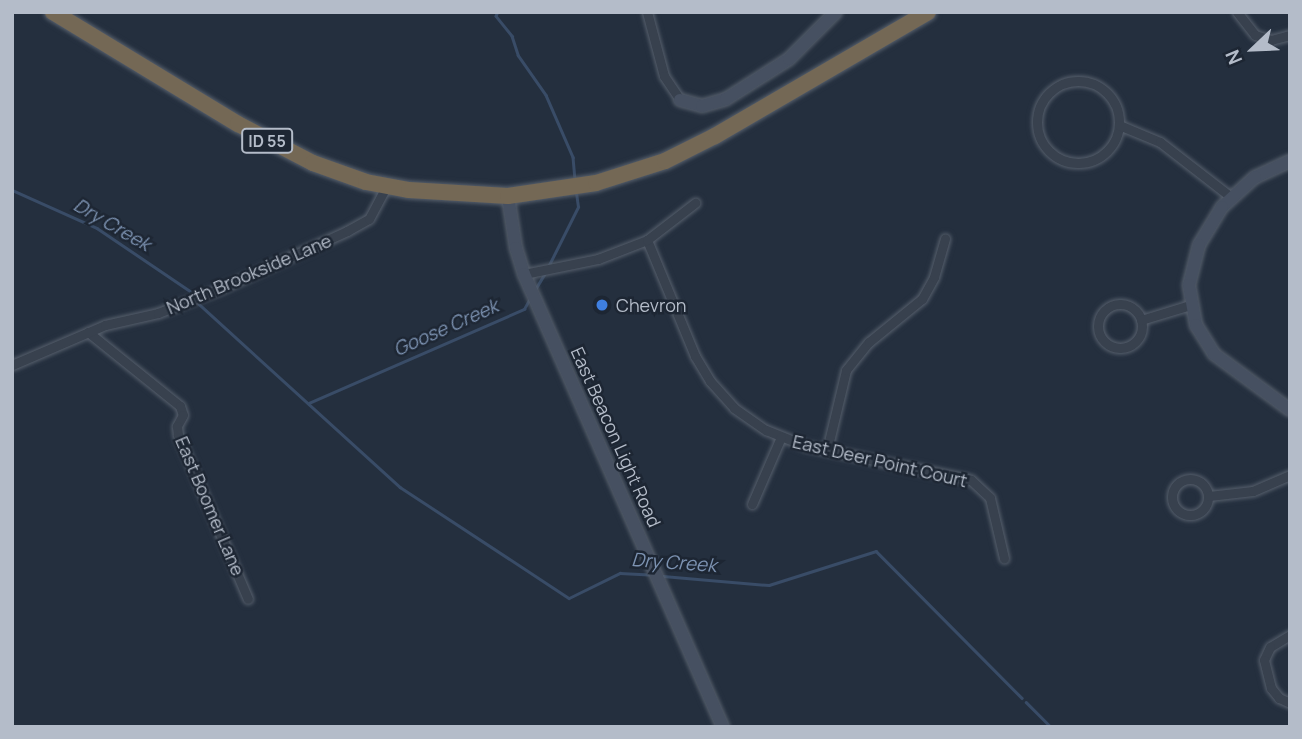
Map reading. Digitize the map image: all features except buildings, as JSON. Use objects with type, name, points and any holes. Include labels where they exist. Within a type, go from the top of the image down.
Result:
[{"type":"highway","name":"ID 55","points":[[53,12],[284,149],[349,176],[387,185],[444,193],[508,196],[596,183],[665,161],[715,136],[928,12]]},
{"type":"main road","points":[[680,100],[702,106],[734,95],[789,59],[836,12]]},
{"type":"main road","points":[[1290,161],[1255,177],[1231,197],[1213,219],[1195,254],[1190,274],[1190,305],[1201,335],[1214,354],[1290,410]]},
{"type":"main road","name":"East Beacon Light Road","points":[[508,196],[516,248],[524,274],[723,727]]},
{"type":"street","points":[[647,12],[664,76],[670,90],[680,100]]},
{"type":"street","points":[[1237,12],[1255,35],[1271,40],[1290,36]]},
{"type":"street","points":[[1083,81],[1106,91],[1114,101],[1119,125],[1111,147],[1102,156],[1091,161],[1067,162],[1047,149],[1037,127],[1042,103],[1059,85],[1083,81]]},
{"type":"street","points":[[1119,125],[1160,142],[1231,197]]},
{"type":"street","name":"North Brookside Lane","points":[[12,365],[105,325],[158,313],[220,289],[347,231],[369,219],[387,185]]},
{"type":"street","points":[[524,274],[598,259],[647,240],[695,203]]},
{"type":"street","points":[[827,450],[846,370],[860,351],[922,299],[934,277],[945,239]]},
{"type":"street","name":"East Deer Point Court","points":[[647,240],[703,371],[734,408],[781,437],[827,450],[960,477],[978,484],[990,498],[1004,558]]},
{"type":"street","points":[[1114,304],[1124,304],[1137,312],[1141,320],[1139,337],[1125,347],[1105,342],[1099,334],[1098,322],[1103,311],[1114,304]]},
{"type":"street","points":[[1141,320],[1190,305]]},
{"type":"street","name":"East Boomer Lane","points":[[88,332],[180,406],[183,415],[177,426],[178,435],[248,599]]},
{"type":"street","points":[[752,504],[781,437]]},
{"type":"street","points":[[1209,496],[1252,491],[1290,475]]},
{"type":"street","points":[[1194,479],[1205,485],[1209,496],[1201,512],[1189,515],[1174,506],[1172,494],[1182,480],[1194,479]]},
{"type":"street","points":[[1290,635],[1270,647],[1264,660],[1271,688],[1279,698],[1290,703]]},
{"type":"waterway","name":"Goose Creek","points":[[498,12],[496,16],[512,36],[518,55],[546,95],[573,157],[575,180]]},
{"type":"waterway","name":"Dry Creek","points":[[12,190],[97,228],[193,293]]},
{"type":"waterway","name":"Goose Creek","points":[[548,267],[578,207],[576,193]]},
{"type":"waterway","name":"Goose Creek","points":[[536,288],[545,273]]},
{"type":"waterway","name":"Goose Creek","points":[[309,403],[524,309],[529,300]]},
{"type":"waterway","name":"Dry Creek","points":[[199,304],[400,487],[569,598],[620,573],[653,575]]},
{"type":"waterway","name":"Dry Creek","points":[[663,576],[769,585],[876,551],[1022,698]]},
{"type":"waterway","name":"Dry Creek","points":[[1026,702],[1051,727]]},
{"type":"place","name":"Chevron","points":[[602,305]]}]
